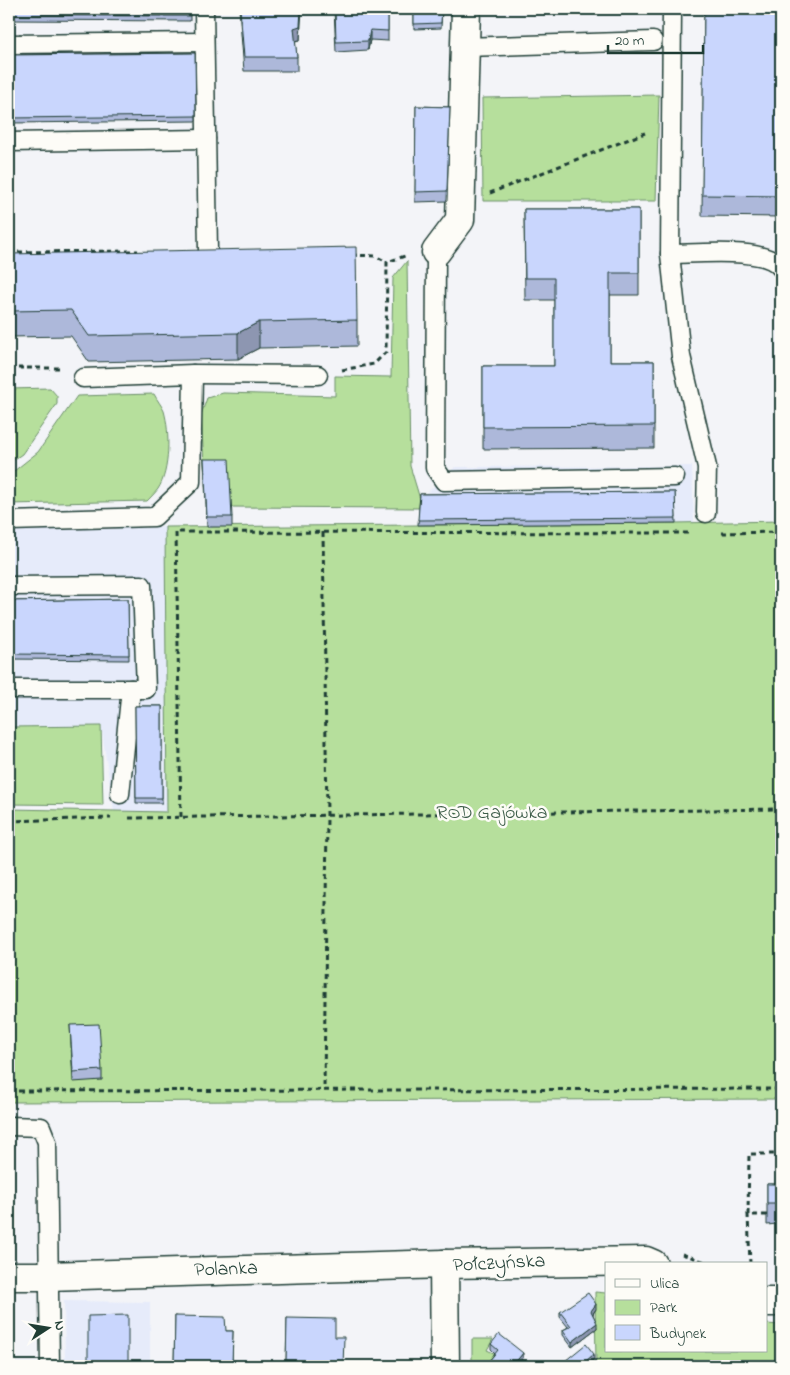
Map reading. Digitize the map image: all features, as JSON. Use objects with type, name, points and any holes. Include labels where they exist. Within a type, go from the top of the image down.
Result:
[{"type":"street","points":[[436,252],[460,220],[466,9]]},
{"type":"street","name":"Połczyńska","points":[[445,1366],[444,1264],[648,1262]]},
{"type":"street","name":"Polanka","points":[[9,1276],[444,1264]]},
{"type":"street","points":[[768,1302],[781,1302]]},
{"type":"lane","points":[[204,9],[208,251]]},
{"type":"lane","points":[[672,9],[670,254],[681,356],[707,467],[706,513]]},
{"type":"lane","points":[[465,47],[653,41]]},
{"type":"lane","points":[[9,44],[204,42]]},
{"type":"lane","points":[[9,142],[206,139]]},
{"type":"lane","points":[[436,252],[435,468],[444,481],[675,477]]},
{"type":"lane","points":[[670,254],[745,253],[764,257],[778,263],[781,268]]},
{"type":"lane","points":[[9,521],[154,517],[191,482],[193,374]]},
{"type":"lane","points":[[83,378],[193,374],[318,375]]},
{"type":"lane","points":[[9,586],[142,585],[146,689],[9,689]]},
{"type":"lane","points":[[120,794],[130,689]]},
{"type":"lane","points":[[9,1126],[41,1127],[47,1142],[50,1366]]},
{"type":"path","points":[[461,204],[671,123]]},
{"type":"path","points":[[318,375],[374,364],[386,352],[387,262],[410,254],[436,252]]},
{"type":"path","points":[[9,368],[69,368],[83,378]]},
{"type":"path","points":[[181,816],[176,532],[694,533]]},
{"type":"path","points":[[323,532],[328,815],[324,1090]]},
{"type":"path","points":[[713,533],[781,532]]},
{"type":"path","points":[[124,818],[781,809]]},
{"type":"path","points":[[9,821],[114,818]]},
{"type":"path","points":[[9,1091],[781,1089]]},
{"type":"path","points":[[750,1262],[748,1215],[749,1154],[781,1154]]},
{"type":"path","points":[[748,1215],[767,1215]]},
{"type":"shaded area","points":[[692,466],[694,523],[418,525],[420,499],[455,467]]},
{"type":"shaded area","points":[[165,527],[167,812],[114,811],[101,726],[9,727],[9,528]]},
{"type":"shaded area","points":[[64,1301],[150,1302],[150,1366],[65,1366]]},
{"type":"green space","points":[[659,95],[656,201],[483,201],[482,98]]},
{"type":"green space","points":[[407,261],[410,466],[420,499],[419,508],[227,507],[205,480],[201,415],[207,398],[223,393],[335,396],[335,376],[391,377],[393,278]]},
{"type":"green space","points":[[50,388],[57,396],[57,404],[22,454],[9,463],[9,389]]},
{"type":"green space","points":[[154,394],[164,411],[168,451],[162,481],[158,489],[147,501],[9,504],[9,475],[38,452],[77,396]]},
{"type":"green space","name":"ROD Gajówka","points":[[781,521],[781,1099],[9,1102],[9,809],[167,812],[165,527]]},
{"type":"green space","points":[[101,726],[103,805],[9,804],[9,727]]},
{"type":"green space","points":[[595,1292],[605,1293],[605,1352],[768,1352],[768,1324],[781,1325],[781,1366],[596,1366]]},
{"type":"green space","points":[[472,1339],[493,1339],[487,1350],[498,1355],[489,1366],[472,1366]]},
{"type":"building","points":[[9,9],[190,9],[190,16],[9,15]]},
{"type":"building","points":[[240,9],[301,9],[300,26],[294,28],[297,57],[244,57]]},
{"type":"building","points":[[335,9],[388,9],[388,31],[370,30],[368,41],[336,42]]},
{"type":"building","points":[[414,9],[442,9],[441,23],[414,24]]},
{"type":"building","points":[[704,9],[781,9],[781,196],[702,195]]},
{"type":"building","points":[[195,53],[196,116],[9,118],[9,55]]},
{"type":"building","points":[[416,106],[450,107],[447,191],[415,192]]},
{"type":"building","points":[[524,209],[639,209],[639,273],[610,273],[610,361],[654,361],[654,426],[483,427],[483,366],[554,366],[554,278],[525,278]]},
{"type":"building","points":[[356,247],[357,320],[259,322],[238,333],[89,336],[71,310],[9,311],[9,254]]},
{"type":"building","points":[[204,459],[229,459],[232,517],[207,517]]},
{"type":"building","points":[[675,492],[676,518],[418,520],[420,494]]},
{"type":"building","points":[[128,599],[129,655],[9,654],[9,601]]},
{"type":"building","points":[[135,706],[162,706],[162,798],[136,798]]},
{"type":"building","points":[[99,1024],[102,1070],[73,1072],[70,1025]]},
{"type":"building","points":[[779,1141],[781,1141],[781,1225],[777,1225],[777,1203],[767,1203],[767,1184],[779,1184]]},
{"type":"building","points":[[588,1293],[596,1304],[591,1311],[597,1323],[572,1342],[563,1330],[571,1326],[560,1312]]},
{"type":"building","points":[[128,1315],[128,1366],[88,1366],[88,1316]]},
{"type":"building","points":[[175,1316],[225,1317],[226,1331],[233,1331],[232,1366],[174,1365]]},
{"type":"building","points":[[287,1318],[335,1319],[335,1337],[344,1337],[343,1366],[307,1366],[307,1364],[286,1363]]},
{"type":"building","points":[[499,1334],[523,1353],[514,1364],[516,1366],[496,1366],[489,1361],[498,1350],[491,1344]]},
{"type":"building","points":[[586,1344],[594,1354],[586,1361],[590,1366],[571,1366],[565,1361]]}]
